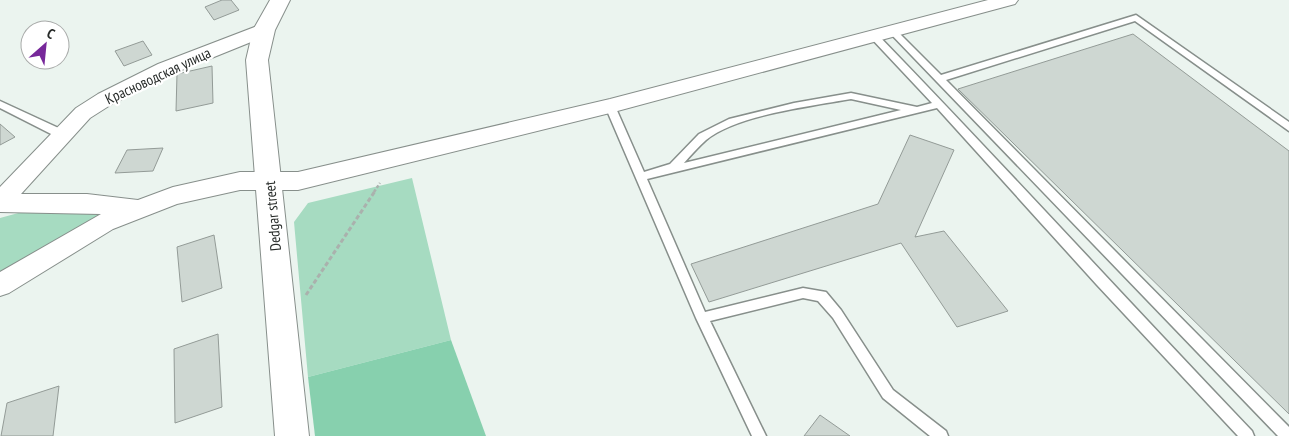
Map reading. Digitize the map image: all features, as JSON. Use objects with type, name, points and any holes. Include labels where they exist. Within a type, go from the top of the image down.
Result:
[{"type":"street","name":"Dedgar street","points":[[280,0],[264,30],[257,60],[270,180],[292,436]]},
{"type":"street","points":[[0,285],[105,222],[137,208],[173,196],[240,181],[270,180],[298,182],[610,106],[882,32],[1009,0]]},
{"type":"street","name":"Красноводская улица","points":[[0,203],[26,176],[61,134],[83,113],[130,86],[165,69],[264,30]]},
{"type":"street","points":[[0,203],[87,203],[137,208]]},
{"type":"lane","points":[[939,79],[1136,18],[1289,127]]},
{"type":"lane","points":[[882,32],[939,79],[1288,436]]},
{"type":"lane","points":[[882,32],[939,104],[1101,281],[1248,436]]},
{"type":"lane","points":[[667,171],[674,167],[703,137],[732,121],[785,108],[851,96],[917,110]]},
{"type":"lane","points":[[0,104],[61,134]]},
{"type":"lane","points":[[641,177],[939,104]]},
{"type":"lane","points":[[610,106],[702,318],[759,436]]},
{"type":"lane","points":[[702,318],[803,293],[822,296],[837,314],[888,394],[941,436]]},
{"type":"path","points":[[304,298],[396,158]]},
{"type":"green space","points":[[412,178],[451,340],[308,377],[294,222],[308,203]]},
{"type":"green space","points":[[106,210],[99,221],[0,279],[0,218],[22,212]]},
{"type":"green space","points":[[451,340],[486,436],[315,436],[308,377]]},
{"type":"building","points":[[222,0],[231,0],[239,10],[214,20],[205,7]]},
{"type":"building","points":[[1133,34],[1289,151],[1289,414],[958,89]]},
{"type":"building","points":[[143,41],[152,55],[124,66],[115,51]]},
{"type":"building","points":[[212,66],[213,103],[176,111],[177,74]]},
{"type":"building","points":[[0,124],[15,137],[0,145]]},
{"type":"building","points":[[910,135],[954,150],[915,237],[944,231],[1008,311],[957,327],[901,243],[709,302],[691,264],[878,204]]},
{"type":"building","points":[[163,148],[153,171],[115,173],[127,150]]},
{"type":"building","points":[[214,235],[222,288],[182,302],[177,247]]},
{"type":"building","points":[[218,334],[222,407],[175,423],[174,349]]},
{"type":"building","points":[[59,386],[53,436],[1,436],[7,403]]},
{"type":"building","points":[[820,415],[850,436],[804,436]]}]
